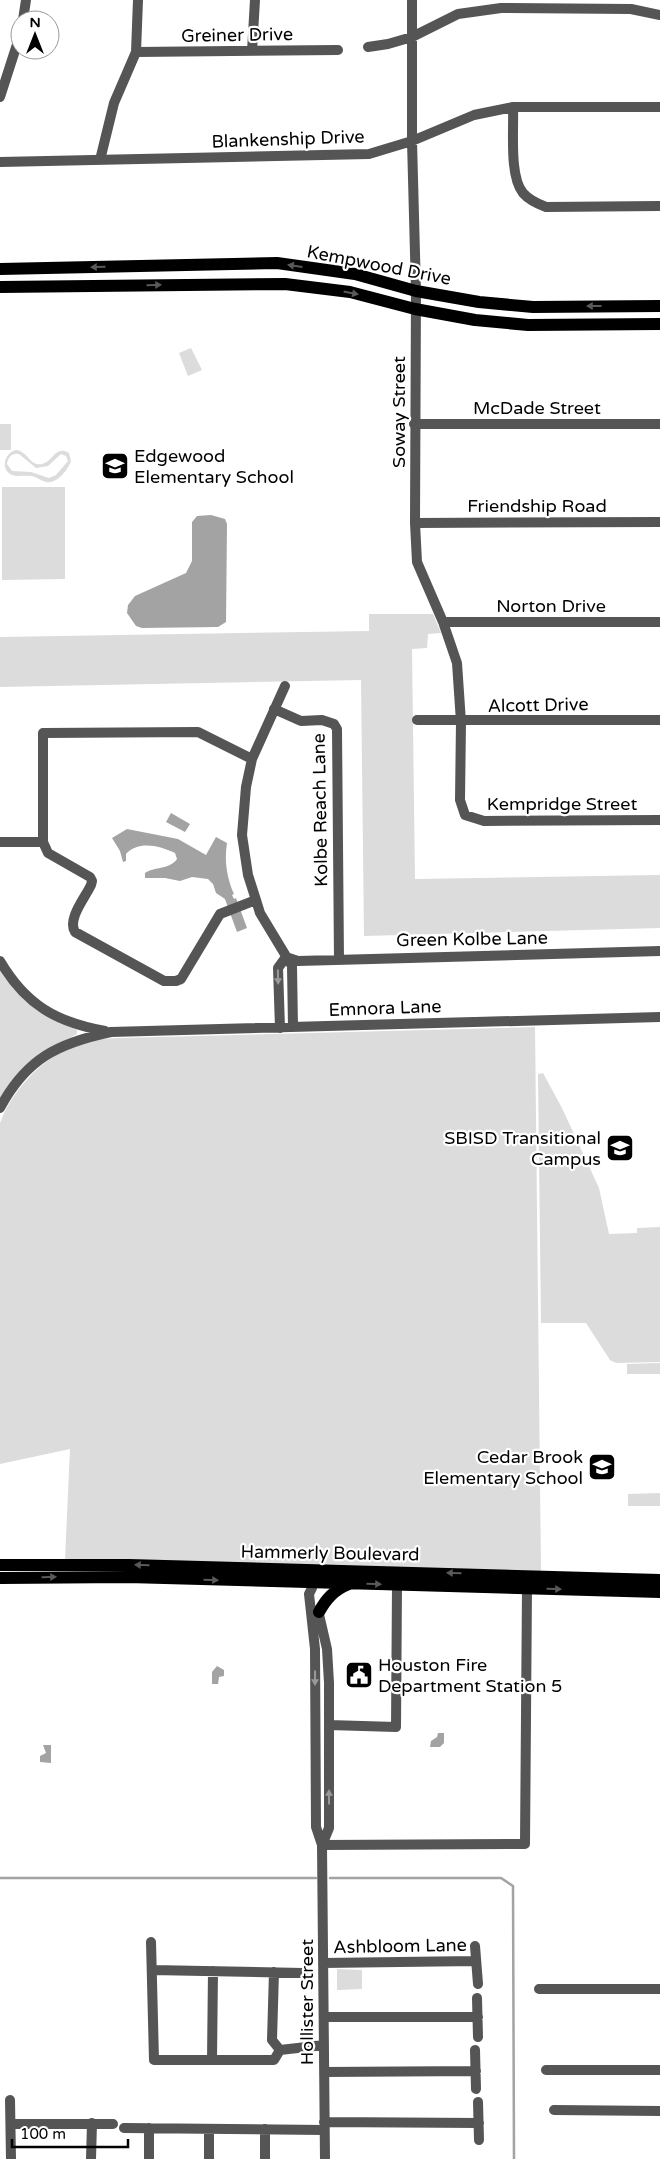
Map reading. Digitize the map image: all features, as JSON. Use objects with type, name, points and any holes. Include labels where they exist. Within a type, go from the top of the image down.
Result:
[{"type":"main road","name":"Kempwood Drive","points":[[0,269],[277,263],[355,274],[416,291],[479,302],[533,307],[660,306]]},
{"type":"main road","points":[[116,286],[117,267]]},
{"type":"main road","points":[[315,288],[319,269]]},
{"type":"main road","name":"Kempwood Drive","points":[[0,287],[285,284],[350,292],[415,309],[475,320],[512,324],[660,324]]},
{"type":"main road","points":[[512,324],[515,305]]},
{"type":"main road","points":[[616,324],[618,306]]},
{"type":"main road","name":"Hammerly Boulevard","points":[[0,1565],[128,1565],[350,1583],[396,1584],[480,1581],[526,1588],[630,1585],[660,1580]]},
{"type":"main road","name":"Hammerly Boulevard","points":[[0,1578],[96,1577],[480,1581],[630,1585],[660,1592]]},
{"type":"main road","points":[[319,1612],[326,1600],[334,1592],[350,1583]]},
{"type":"street","points":[[100,160],[114,103],[136,52],[138,0]]},
{"type":"street","points":[[252,51],[254,0]]},
{"type":"street","name":"Soway Street","points":[[412,0],[412,141],[416,291],[415,523],[418,562],[443,622],[457,663],[461,722],[460,800],[465,815]]},
{"type":"street","points":[[368,47],[388,44],[412,36],[458,14],[501,8],[631,9],[660,15]]},
{"type":"street","name":"Greiner Drive","points":[[136,52],[338,50]]},
{"type":"street","points":[[0,96],[12,60]]},
{"type":"street","points":[[514,107],[515,170],[518,186],[524,194],[535,202],[546,208],[660,206]]},
{"type":"street","name":"Blankenship Drive","points":[[0,162],[369,154],[412,141],[474,115],[514,107],[660,107]]},
{"type":"street","name":"McDade Street","points":[[414,424],[660,424]]},
{"type":"street","name":"Friendship Road","points":[[415,523],[660,522]]},
{"type":"street","name":"Norton Drive","points":[[443,622],[660,622]]},
{"type":"street","points":[[285,686],[252,759],[243,806],[242,835],[251,902],[260,913],[292,966],[293,1027]]},
{"type":"street","name":"Kolbe Reach Lane","points":[[274,709],[293,719],[322,720],[334,724],[337,729],[339,959]]},
{"type":"street","name":"Alcott Drive","points":[[417,720],[461,722],[660,720]]},
{"type":"street","points":[[251,902],[223,912],[216,920],[181,979],[176,981],[164,981],[75,932],[73,919],[92,881],[90,877],[48,853],[43,842],[43,734],[198,732],[252,759]]},
{"type":"street","name":"Kempridge Street","points":[[465,815],[484,821],[660,820]]},
{"type":"street","points":[[0,842],[43,842]]},
{"type":"street","name":"Green Kolbe Lane","points":[[286,957],[298,961],[660,951]]},
{"type":"street","points":[[280,1028],[278,968],[286,957]]},
{"type":"street","name":"Emnora Lane","points":[[0,962],[21,991],[38,1006],[55,1016],[80,1026],[111,1032]]},
{"type":"street","name":"Emnora Lane","points":[[0,1108],[22,1075],[38,1061],[57,1048],[78,1039],[111,1032],[660,1017]]},
{"type":"street","name":"Hollister Street","points":[[313,1580],[327,1649],[329,1828],[322,1845]]},
{"type":"street","name":"Hollister Street","points":[[313,1580],[309,1594],[315,1649],[316,1827],[322,1845],[325,2159]]},
{"type":"street","points":[[329,1725],[396,1727],[396,1584]]},
{"type":"street","points":[[322,1845],[525,1844],[526,1588]]},
{"type":"street","points":[[152,1942],[154,2060],[274,2060],[280,2050]]},
{"type":"street","points":[[476,1946],[478,1984]]},
{"type":"street","name":"Ashbloom Lane","points":[[323,1963],[476,1962]]},
{"type":"street","points":[[152,1970],[303,1973]]},
{"type":"street","points":[[212,2060],[213,1971]]},
{"type":"street","points":[[274,1972],[272,2040],[280,2050]]},
{"type":"street","points":[[539,1989],[660,1990]]},
{"type":"street","points":[[477,1998],[478,2037]]},
{"type":"street","points":[[324,2017],[478,2017]]},
{"type":"street","points":[[280,2050],[324,2045]]},
{"type":"street","points":[[475,2050],[476,2089]]},
{"type":"street","points":[[546,2070],[660,2070]]},
{"type":"street","points":[[324,2072],[476,2071]]},
{"type":"street","points":[[10,2100],[11,2159]]},
{"type":"street","points":[[478,2102],[479,2140]]},
{"type":"street","points":[[554,2110],[660,2111]]},
{"type":"street","points":[[91,2159],[92,2123]]},
{"type":"street","points":[[124,2128],[265,2129],[479,2123]]},
{"type":"street","points":[[11,2124],[113,2124]]},
{"type":"street","points":[[149,2128],[149,2159]]},
{"type":"street","points":[[209,2129],[209,2159]]},
{"type":"street","points":[[265,2129],[265,2159]]},
{"type":"shaded area","points":[[191,348],[202,370],[188,376],[179,353]]},
{"type":"shaded area","points":[[0,424],[11,424],[11,450],[0,450]]},
{"type":"shaded area","points":[[20,451],[35,463],[42,464],[46,463],[57,452],[64,451],[69,453],[71,461],[65,472],[58,479],[46,482],[32,476],[14,476],[8,473],[5,462],[12,452]],"holes":[[[14,454],[19,454],[36,468],[48,466],[61,454],[66,456],[68,461],[56,475],[49,478],[31,472],[12,471],[7,464],[8,459]]]},
{"type":"shaded area","points":[[2,487],[65,487],[65,579],[2,580]]},
{"type":"shaded area","points":[[211,515],[225,519],[227,524],[226,622],[218,627],[142,628],[136,626],[127,613],[128,605],[135,596],[186,573],[192,561],[192,522],[197,516]]},
{"type":"shaded area","points":[[369,614],[433,614],[441,633],[428,634],[427,648],[412,649],[415,879],[660,875],[660,928],[364,936],[361,680],[0,687],[0,637],[369,631]]},
{"type":"shaded area","points":[[171,813],[190,824],[185,832],[166,822]]},
{"type":"shaded area","points":[[127,829],[178,839],[206,855],[216,837],[227,843],[226,863],[234,894],[232,895],[234,899],[236,898],[247,928],[237,932],[225,899],[216,893],[213,884],[208,879],[192,877],[180,881],[165,878],[145,878],[145,873],[174,862],[177,859],[175,853],[163,848],[137,847],[126,854],[126,861],[123,862],[120,851],[112,838]]},
{"type":"shaded area","points":[[0,967],[54,1019],[77,1030],[77,1034],[53,1047],[0,1102]]},
{"type":"shaded area","points":[[535,1027],[541,1571],[65,1559],[70,1449],[0,1464],[0,1123],[6,1109],[25,1082],[36,1070],[63,1051],[77,1044],[92,1040]]},
{"type":"shaded area","points":[[543,1073],[562,1108],[599,1188],[609,1234],[637,1233],[637,1228],[660,1227],[660,1362],[616,1363],[610,1360],[586,1323],[541,1323],[538,1074]]},
{"type":"shaded area","points":[[660,1363],[660,1374],[627,1374],[627,1364]]},
{"type":"shaded area","points":[[660,1493],[660,1506],[628,1506],[628,1494]]},
{"type":"shaded area","points":[[217,1666],[224,1670],[224,1676],[219,1677],[218,1684],[212,1684],[212,1672]]},
{"type":"shaded area","points":[[438,1733],[444,1733],[444,1743],[440,1747],[430,1747],[431,1741],[437,1737]]},
{"type":"shaded area","points":[[43,1745],[51,1745],[51,1763],[40,1762],[40,1756],[46,1753]]},
{"type":"shaded area","points":[[337,1969],[362,1970],[362,1989],[337,1990]]},
{"type":"waterway","points":[[0,1878],[316,1878]]},
{"type":"waterway","points":[[330,1878],[501,1878],[513,1886],[514,2159]]},
{"type":"place","name":"Edgewood Elementary School","points":[[115,466]]},
{"type":"place","name":"SBISD Transitional Campus","points":[[620,1148]]},
{"type":"place","name":"Cedar Brook Elementary School","points":[[602,1467]]},
{"type":"place","name":"Houston Fire Department Station 5","points":[[359,1675]]}]
